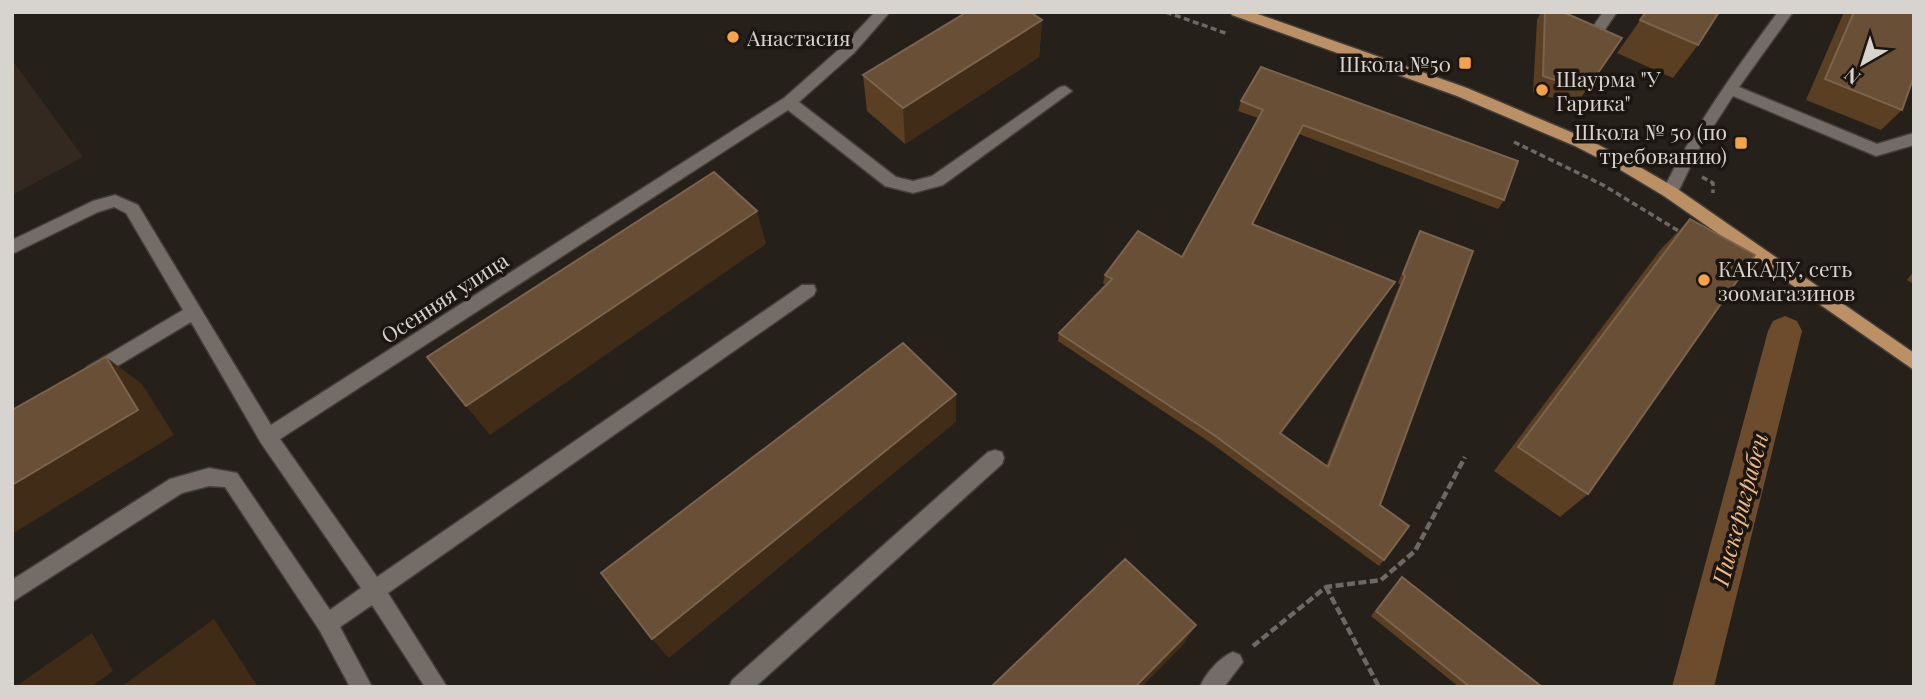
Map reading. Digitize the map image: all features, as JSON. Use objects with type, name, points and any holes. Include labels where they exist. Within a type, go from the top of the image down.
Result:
[{"type":"main road","points":[[1237,12],[1462,92],[1580,142],[1670,192],[1914,363]]},
{"type":"street","name":"Осенняя улица","points":[[268,437],[789,102],[849,49],[883,12]]},
{"type":"street","points":[[1595,34],[1610,12]]},
{"type":"street","points":[[1670,192],[1682,167],[1730,89],[1786,12]]},
{"type":"street","points":[[1730,89],[1876,149],[1914,139]]},
{"type":"street","points":[[789,102],[891,182],[913,187],[937,181],[1065,91]]},
{"type":"street","points":[[12,248],[93,207],[115,201],[132,209],[268,437],[375,591],[437,687]]},
{"type":"street","points":[[327,624],[808,290]]},
{"type":"street","points":[[81,379],[195,311]]},
{"type":"street","points":[[739,687],[995,458]]},
{"type":"street","points":[[12,592],[177,485],[209,477],[230,478],[327,624],[362,687]]},
{"type":"street","points":[[1210,687],[1233,662]]},
{"type":"path","points":[[1166,12],[1238,37]]},
{"type":"path","points":[[1506,138],[1604,185],[1689,237]]},
{"type":"path","points":[[1233,662],[1326,587],[1381,580],[1415,551],[1465,457]]},
{"type":"path","points":[[1326,587],[1379,687]]},
{"type":"shaded area","points":[[12,60],[83,157],[12,195]]},
{"type":"shaded area","points":[[214,619],[258,687],[121,687]]},
{"type":"shaded area","points":[[92,633],[113,671],[91,687],[15,687]]},
{"type":"building","points":[[967,12],[1030,12],[1042,20],[903,108],[863,75]]},
{"type":"building","points":[[1545,12],[1563,12],[1622,38],[1586,90],[1543,76]]},
{"type":"building","points":[[1646,12],[1719,12],[1698,45],[1640,20]]},
{"type":"building","points":[[1854,12],[1914,12],[1914,76],[1902,110],[1825,79]]},
{"type":"building","points":[[1261,67],[1518,161],[1504,200],[1303,125],[1252,224],[1395,282],[1280,433],[1328,467],[1405,276],[1403,274],[1420,231],[1473,251],[1380,505],[1409,526],[1384,560],[1214,435],[1059,333],[1112,279],[1105,275],[1138,231],[1182,257],[1263,110],[1241,101]]},
{"type":"building","points":[[714,172],[757,211],[466,406],[427,357]]},
{"type":"building","points":[[1690,219],[1755,255],[1588,494],[1518,447]]},
{"type":"building","points":[[903,343],[956,394],[652,639],[601,573]]},
{"type":"building","points":[[106,357],[138,410],[12,485],[12,410]]},
{"type":"building","points":[[1125,559],[1196,625],[1135,687],[991,687]]},
{"type":"building","points":[[1402,577],[1542,687],[1470,687],[1376,611]]},
{"type":"waterway","name":"Пискериграбен","points":[[1693,687],[1785,331]]},
{"type":"place","name":"Анастасия","points":[[733,37]]},
{"type":"place","name":"Школа №50","points":[[1465,63]]},
{"type":"place","name":"Шаурма \"У Гарика\"","points":[[1542,90]]},
{"type":"place","name":"Школа № 50 (по требованию)","points":[[1741,143]]},
{"type":"place","name":"КАКАДУ, сеть зоомагазинов","points":[[1704,280]]}]
